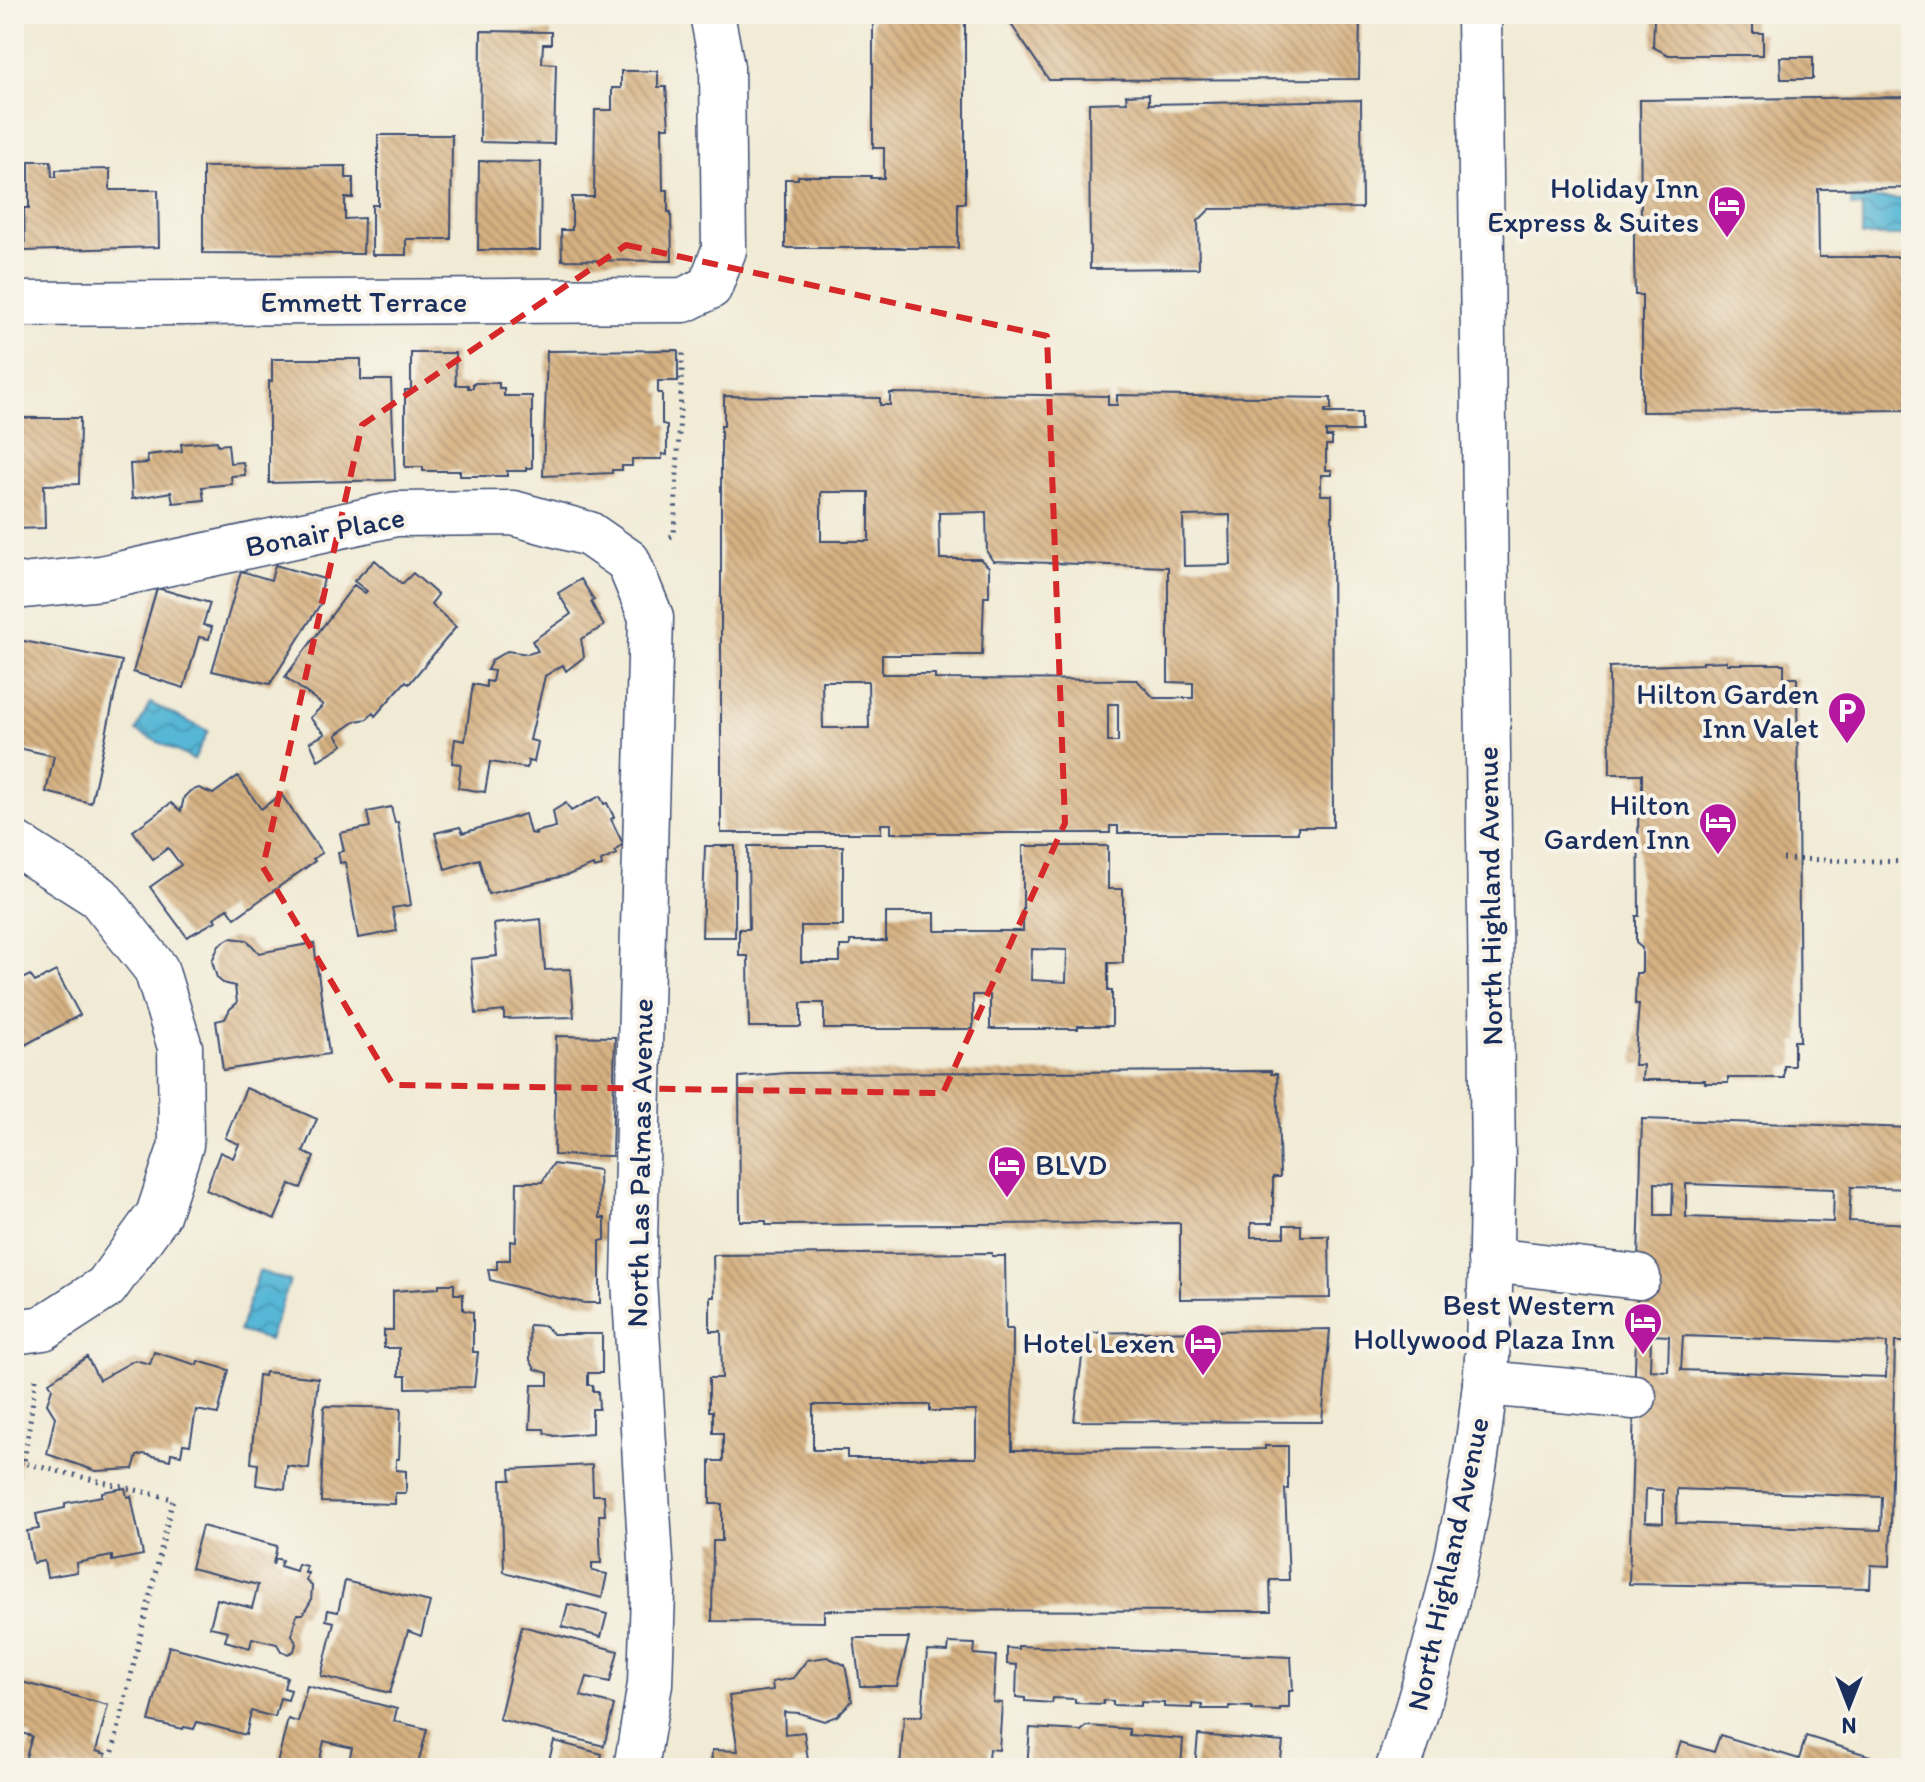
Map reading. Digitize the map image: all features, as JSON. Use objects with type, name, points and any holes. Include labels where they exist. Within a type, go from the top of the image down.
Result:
[{"type":"street","points":[[697,293],[724,250],[722,67],[712,14]]},
{"type":"street","name":"North Highland Avenue","points":[[1398,1768],[1412,1729],[1441,1620],[1466,1509],[1485,1383],[1493,1164],[1479,14]]},
{"type":"street","name":"Emmett Terrace","points":[[14,304],[697,293]]},
{"type":"street","name":"Bonair Place","points":[[14,584],[23,586],[101,578],[396,514],[513,513],[589,534],[628,561]]},
{"type":"street","name":"North Las Palmas Avenue","points":[[628,561],[651,617],[634,1280],[653,1593],[650,1684],[636,1768]]},
{"type":"street","points":[[14,843],[99,897],[156,969],[180,1047],[181,1145],[158,1215],[106,1287],[28,1330]]},
{"type":"street","points":[[1490,1260],[1638,1277]]},
{"type":"street","points":[[1485,1383],[1634,1397]]},
{"type":"path","points":[[628,561],[674,535],[697,293]]},
{"type":"path","points":[[1783,859],[1911,862]]},
{"type":"path","points":[[28,1330],[24,1463],[173,1499],[109,1768]]},
{"type":"highlighted area","points":[[626,245],[1047,336],[1065,823],[943,1093],[393,1085],[263,867],[362,425]]},
{"type":"water","points":[[1851,199],[1911,199],[1911,236],[1862,236],[1862,207],[1851,207]]},
{"type":"water","points":[[150,703],[208,731],[194,760],[136,731]]},
{"type":"water","points":[[259,1271],[290,1281],[269,1340],[239,1331]]},
{"type":"building","points":[[873,14],[965,14],[965,203],[958,203],[958,248],[785,248],[785,179],[798,179],[798,176],[884,178],[884,148],[873,148]]},
{"type":"building","points":[[1004,14],[1360,14],[1359,79],[1049,80]]},
{"type":"building","points":[[1662,14],[1753,14],[1753,33],[1763,33],[1763,55],[1668,55],[1653,47],[1654,20]]},
{"type":"building","points":[[481,31],[551,32],[551,44],[543,44],[542,63],[556,64],[554,144],[480,142]]},
{"type":"building","points":[[1780,57],[1813,57],[1813,79],[1781,79]]},
{"type":"building","points":[[621,71],[658,71],[658,87],[666,87],[669,127],[662,127],[663,190],[668,190],[668,212],[671,212],[672,261],[562,260],[561,230],[572,230],[572,197],[594,197],[595,110],[612,110],[612,88],[621,88]]},
{"type":"building","points":[[1149,94],[1149,104],[1361,100],[1362,208],[1210,209],[1198,221],[1199,268],[1090,269],[1089,103],[1127,102],[1126,95]]},
{"type":"building","name":"Holiday Inn Express & Suites","points":[[1911,97],[1911,188],[1818,189],[1819,257],[1911,257],[1911,410],[1642,412],[1642,295],[1635,295],[1634,258],[1634,222],[1641,222],[1640,100]]},
{"type":"building","points":[[378,135],[452,135],[451,239],[406,239],[406,255],[372,255],[372,205],[378,205]]},
{"type":"building","points":[[29,161],[51,161],[52,177],[56,177],[56,170],[110,169],[110,190],[158,190],[159,247],[25,251],[24,208],[29,208]]},
{"type":"building","points":[[479,161],[541,162],[540,250],[478,250]]},
{"type":"building","points":[[346,166],[346,178],[353,178],[353,198],[345,198],[345,219],[364,218],[363,254],[203,253],[203,167]]},
{"type":"building","points":[[678,350],[678,381],[658,381],[658,393],[662,393],[662,424],[667,425],[667,455],[662,454],[662,459],[632,459],[632,466],[622,466],[622,470],[612,470],[612,473],[543,476],[547,351]]},
{"type":"building","points":[[411,353],[455,353],[456,385],[473,388],[473,383],[499,383],[499,388],[504,388],[504,396],[532,396],[532,468],[507,471],[507,476],[460,476],[460,471],[423,471],[423,467],[405,467],[405,390],[411,390]]},
{"type":"building","points":[[272,359],[361,359],[361,380],[391,380],[395,480],[269,483],[269,381],[272,381]]},
{"type":"building","points":[[890,393],[1108,396],[1108,405],[1117,405],[1117,395],[1331,398],[1331,410],[1325,410],[1325,413],[1361,413],[1361,431],[1326,431],[1326,437],[1332,437],[1332,445],[1326,445],[1326,470],[1332,470],[1332,475],[1321,475],[1321,495],[1332,495],[1333,827],[1298,827],[1298,833],[1118,833],[1118,826],[1110,826],[1110,833],[891,833],[891,824],[881,824],[881,833],[721,833],[721,426],[724,426],[724,396],[880,398],[880,405],[890,405]],"holes":[[[821,492],[869,492],[869,541],[821,541]],[[986,512],[987,552],[993,561],[1168,567],[1168,682],[1193,683],[1193,698],[1154,698],[1137,680],[935,679],[935,674],[882,674],[882,655],[982,655],[984,597],[989,597],[989,567],[980,559],[940,559],[939,513]],[[1230,515],[1231,565],[1184,566],[1183,516]],[[822,681],[868,681],[869,728],[823,728]],[[1108,704],[1118,704],[1118,742],[1108,742]]]},
{"type":"building","points":[[17,418],[80,418],[79,484],[44,485],[45,528],[14,529],[14,433]]},
{"type":"building","points":[[217,441],[218,445],[228,444],[230,463],[243,462],[245,475],[231,476],[232,484],[202,487],[204,500],[173,503],[171,492],[132,499],[130,464],[148,463],[147,455],[182,451],[181,444]]},
{"type":"building","points":[[375,560],[402,584],[413,573],[438,595],[431,604],[456,627],[409,684],[406,681],[375,716],[373,713],[367,719],[356,721],[336,735],[343,745],[318,760],[310,742],[325,734],[310,718],[323,705],[285,677],[354,585],[365,593],[367,591],[354,581]]},
{"type":"building","points":[[275,565],[324,579],[318,602],[321,603],[270,684],[212,671],[241,571],[271,580]]},
{"type":"building","points":[[581,579],[594,600],[591,602],[604,626],[581,639],[584,657],[566,671],[563,665],[545,676],[530,740],[538,742],[534,762],[528,761],[527,768],[490,762],[485,792],[458,788],[461,764],[452,763],[455,739],[465,741],[473,684],[486,687],[486,681],[492,682],[494,671],[487,670],[492,660],[507,651],[528,654],[538,651],[532,641],[571,614],[558,593]]},
{"type":"building","points":[[157,588],[210,603],[203,625],[212,627],[209,639],[199,637],[184,688],[133,672]]},
{"type":"building","points":[[14,639],[122,661],[91,803],[46,792],[54,756],[14,747]]},
{"type":"building","name":"Hilton Garden Inn","points":[[1727,661],[1727,664],[1784,664],[1784,678],[1797,678],[1800,1041],[1794,1041],[1794,1066],[1784,1066],[1784,1078],[1728,1078],[1728,1083],[1642,1080],[1643,1065],[1634,1065],[1639,1004],[1635,1004],[1636,973],[1642,973],[1642,948],[1636,943],[1636,916],[1639,916],[1638,796],[1642,796],[1642,774],[1610,774],[1609,667]]},
{"type":"building","points":[[238,776],[261,809],[281,794],[322,853],[235,918],[228,908],[214,918],[216,921],[187,937],[150,887],[181,865],[168,848],[153,859],[133,831],[171,803],[181,811],[184,797],[190,791],[199,788],[213,794]]},
{"type":"building","points":[[600,796],[614,817],[611,819],[623,844],[615,851],[617,854],[601,861],[602,866],[594,868],[593,865],[568,875],[488,894],[479,859],[445,869],[435,833],[460,827],[463,833],[525,814],[530,833],[536,834],[556,827],[553,811],[566,803],[571,811]]},
{"type":"building","points":[[391,807],[395,823],[398,822],[411,905],[392,908],[397,931],[358,938],[345,862],[340,863],[338,852],[344,851],[340,833],[370,827],[367,812]]},
{"type":"building","points":[[705,846],[735,846],[735,937],[702,937]]},
{"type":"building","points":[[748,846],[843,846],[843,926],[801,926],[801,962],[840,962],[840,946],[850,946],[850,941],[886,941],[886,913],[935,913],[935,931],[1023,931],[1023,846],[1108,846],[1108,889],[1123,889],[1123,963],[1108,963],[1112,1026],[990,1029],[990,995],[973,995],[973,1029],[824,1029],[824,1003],[801,1003],[801,1027],[749,1027],[748,956],[739,956],[739,929],[749,929]],"holes":[[[1032,949],[1067,950],[1066,982],[1031,980]]]},
{"type":"building","points":[[541,919],[545,970],[570,969],[574,1017],[504,1019],[504,1011],[476,1014],[471,959],[497,956],[494,924]]},
{"type":"building","points":[[230,938],[247,940],[259,953],[314,943],[329,1054],[223,1070],[216,1021],[225,1019],[237,1003],[235,986],[217,978],[212,961],[219,945]]},
{"type":"building","points":[[56,971],[80,1015],[14,1051],[14,983],[30,975],[35,982]]},
{"type":"building","points":[[556,1036],[615,1037],[612,1156],[554,1155]]},
{"type":"building","name":"BLVD","points":[[1271,1071],[1271,1074],[1277,1074],[1280,1177],[1273,1177],[1273,1223],[1251,1223],[1251,1237],[1284,1237],[1284,1225],[1301,1225],[1301,1236],[1329,1236],[1330,1298],[1180,1299],[1180,1223],[766,1225],[766,1221],[740,1221],[739,1077],[787,1073]]},
{"type":"building","points":[[246,1088],[317,1119],[303,1152],[314,1157],[301,1188],[290,1184],[275,1219],[206,1190],[220,1152],[233,1158],[239,1144],[225,1138]]},
{"type":"building","name":"Best Western Hollywood Plaza Inn","points":[[1642,1119],[1911,1128],[1911,1189],[1851,1187],[1849,1221],[1911,1224],[1911,1342],[1895,1342],[1890,1566],[1871,1565],[1870,1588],[1629,1584]],"holes":[[[1655,1183],[1673,1184],[1672,1215],[1655,1215]],[[1686,1184],[1834,1189],[1833,1222],[1686,1217]],[[1651,1335],[1669,1336],[1668,1371],[1650,1370]],[[1683,1336],[1887,1343],[1886,1377],[1681,1370]],[[1646,1489],[1663,1490],[1663,1523],[1645,1522]],[[1677,1489],[1882,1497],[1881,1530],[1676,1523]]]},
{"type":"building","points":[[553,1164],[599,1170],[600,1218],[605,1218],[605,1240],[600,1241],[600,1303],[555,1297],[490,1280],[488,1269],[497,1269],[497,1260],[510,1260],[510,1241],[516,1242],[517,1182],[542,1182]]},
{"type":"building","points":[[992,1253],[992,1256],[1005,1256],[1006,1329],[1013,1329],[1012,1450],[1265,1449],[1265,1446],[1288,1446],[1288,1489],[1285,1489],[1289,1580],[1270,1580],[1271,1611],[824,1610],[824,1622],[712,1621],[713,1541],[722,1541],[722,1504],[710,1504],[710,1461],[723,1461],[723,1433],[713,1433],[713,1411],[709,1411],[709,1378],[722,1378],[721,1331],[710,1331],[710,1297],[714,1297],[713,1255]],"holes":[[[813,1405],[930,1405],[930,1411],[976,1411],[976,1458],[847,1458],[847,1450],[813,1450]]]},
{"type":"building","points":[[439,1284],[454,1284],[454,1294],[463,1294],[463,1310],[473,1312],[473,1352],[478,1352],[474,1387],[406,1388],[406,1376],[399,1376],[399,1348],[384,1348],[384,1330],[393,1330],[393,1291],[439,1288]]},
{"type":"building","points":[[529,1325],[545,1326],[553,1334],[602,1334],[602,1373],[588,1373],[588,1385],[593,1385],[593,1391],[598,1391],[599,1409],[592,1409],[592,1433],[554,1436],[545,1433],[544,1429],[530,1429],[532,1385],[548,1385],[548,1373],[535,1369],[530,1360]]},
{"type":"building","name":"Hotel Lexen","points":[[1330,1329],[1322,1422],[1074,1421],[1085,1333]]},
{"type":"building","points":[[154,1352],[197,1365],[198,1361],[229,1370],[218,1414],[196,1410],[190,1445],[183,1444],[181,1455],[171,1453],[170,1460],[144,1454],[137,1456],[133,1469],[96,1471],[47,1454],[55,1417],[47,1404],[52,1388],[49,1382],[87,1357],[99,1380],[135,1360],[150,1364]]},
{"type":"building","points":[[265,1372],[318,1378],[309,1469],[287,1466],[285,1489],[256,1485],[258,1464],[251,1463],[258,1375],[264,1376]]},
{"type":"building","points":[[324,1406],[401,1408],[396,1470],[406,1471],[406,1493],[395,1493],[395,1504],[321,1502]]},
{"type":"building","points":[[14,1416],[22,1463],[18,1464],[20,1480],[14,1481]]},
{"type":"building","points":[[592,1465],[593,1495],[604,1495],[605,1515],[599,1515],[601,1563],[592,1563],[592,1571],[607,1574],[602,1598],[504,1572],[501,1480],[511,1480],[510,1469]]},
{"type":"building","points":[[125,1488],[127,1497],[131,1496],[143,1555],[112,1561],[112,1556],[76,1563],[77,1572],[47,1577],[44,1561],[33,1563],[27,1531],[39,1529],[36,1514],[65,1508],[65,1503],[102,1496],[102,1492]]},
{"type":"building","points":[[202,1526],[277,1546],[274,1558],[282,1560],[280,1566],[296,1571],[298,1564],[306,1566],[306,1581],[312,1586],[311,1601],[303,1614],[297,1614],[292,1635],[296,1643],[294,1651],[288,1654],[281,1651],[277,1644],[252,1638],[250,1648],[225,1641],[228,1631],[210,1627],[217,1599],[252,1608],[258,1585],[191,1568]]},
{"type":"building","points":[[345,1581],[430,1602],[421,1636],[408,1631],[390,1693],[321,1676],[334,1622],[326,1620],[328,1610],[338,1612]]},
{"type":"building","points":[[568,1604],[607,1614],[601,1637],[562,1627]]},
{"type":"building","points":[[522,1626],[618,1651],[610,1682],[587,1677],[581,1696],[614,1705],[604,1746],[499,1719]]},
{"type":"building","points":[[854,1638],[909,1638],[897,1686],[860,1686]]},
{"type":"building","points":[[949,1643],[975,1644],[974,1654],[996,1656],[993,1702],[1002,1703],[999,1750],[989,1749],[987,1768],[900,1768],[904,1716],[922,1716],[927,1651],[948,1652]]},
{"type":"building","points":[[169,1646],[287,1677],[284,1688],[291,1690],[288,1700],[280,1698],[275,1717],[251,1711],[246,1735],[197,1722],[194,1729],[183,1729],[149,1721]]},
{"type":"building","points":[[1018,1646],[1291,1657],[1293,1691],[1289,1691],[1289,1708],[1280,1708],[1280,1711],[1229,1706],[1229,1709],[1202,1709],[1202,1705],[1192,1704],[1192,1708],[1164,1707],[1164,1703],[1141,1702],[1141,1706],[1113,1705],[1113,1701],[1103,1700],[1103,1704],[1075,1703],[1075,1699],[1053,1698],[1052,1703],[1025,1701],[1025,1698],[1016,1697],[1017,1665],[1007,1664],[1007,1648],[1018,1649]]},
{"type":"building","points":[[827,1657],[845,1665],[852,1701],[837,1716],[824,1721],[784,1712],[785,1734],[804,1732],[808,1760],[793,1762],[792,1768],[711,1768],[712,1750],[738,1751],[729,1696],[773,1690],[772,1682],[793,1678],[807,1660]]},
{"type":"building","points":[[14,1680],[108,1705],[96,1751],[106,1754],[103,1768],[23,1768],[32,1736],[14,1731]]},
{"type":"building","points":[[307,1686],[397,1709],[394,1721],[427,1729],[417,1768],[347,1768],[352,1748],[324,1741],[318,1768],[276,1768],[288,1719],[298,1722]]},
{"type":"building","points":[[1087,1726],[1129,1729],[1129,1735],[1183,1739],[1181,1768],[1027,1768],[1030,1728],[1081,1731]]},
{"type":"building","points":[[1198,1735],[1283,1742],[1280,1768],[1195,1768]]},
{"type":"building","points":[[1720,1735],[1799,1759],[1806,1736],[1883,1760],[1891,1768],[1672,1768],[1681,1742],[1714,1752]]},
{"type":"building","points":[[554,1741],[602,1754],[599,1768],[547,1768]]},
{"type":"place","name":"Holiday Inn Express & Suites","points":[[1727,239]]},
{"type":"place","name":"Hilton Garden Inn Valet","points":[[1847,745]]},
{"type":"place","name":"Hilton Garden Inn","points":[[1718,856]]},
{"type":"place","name":"BLVD","points":[[1007,1199]]},
{"type":"place","name":"Best Western Hollywood Plaza Inn","points":[[1643,1356]]},
{"type":"place","name":"Hotel Lexen","points":[[1203,1377]]}]
